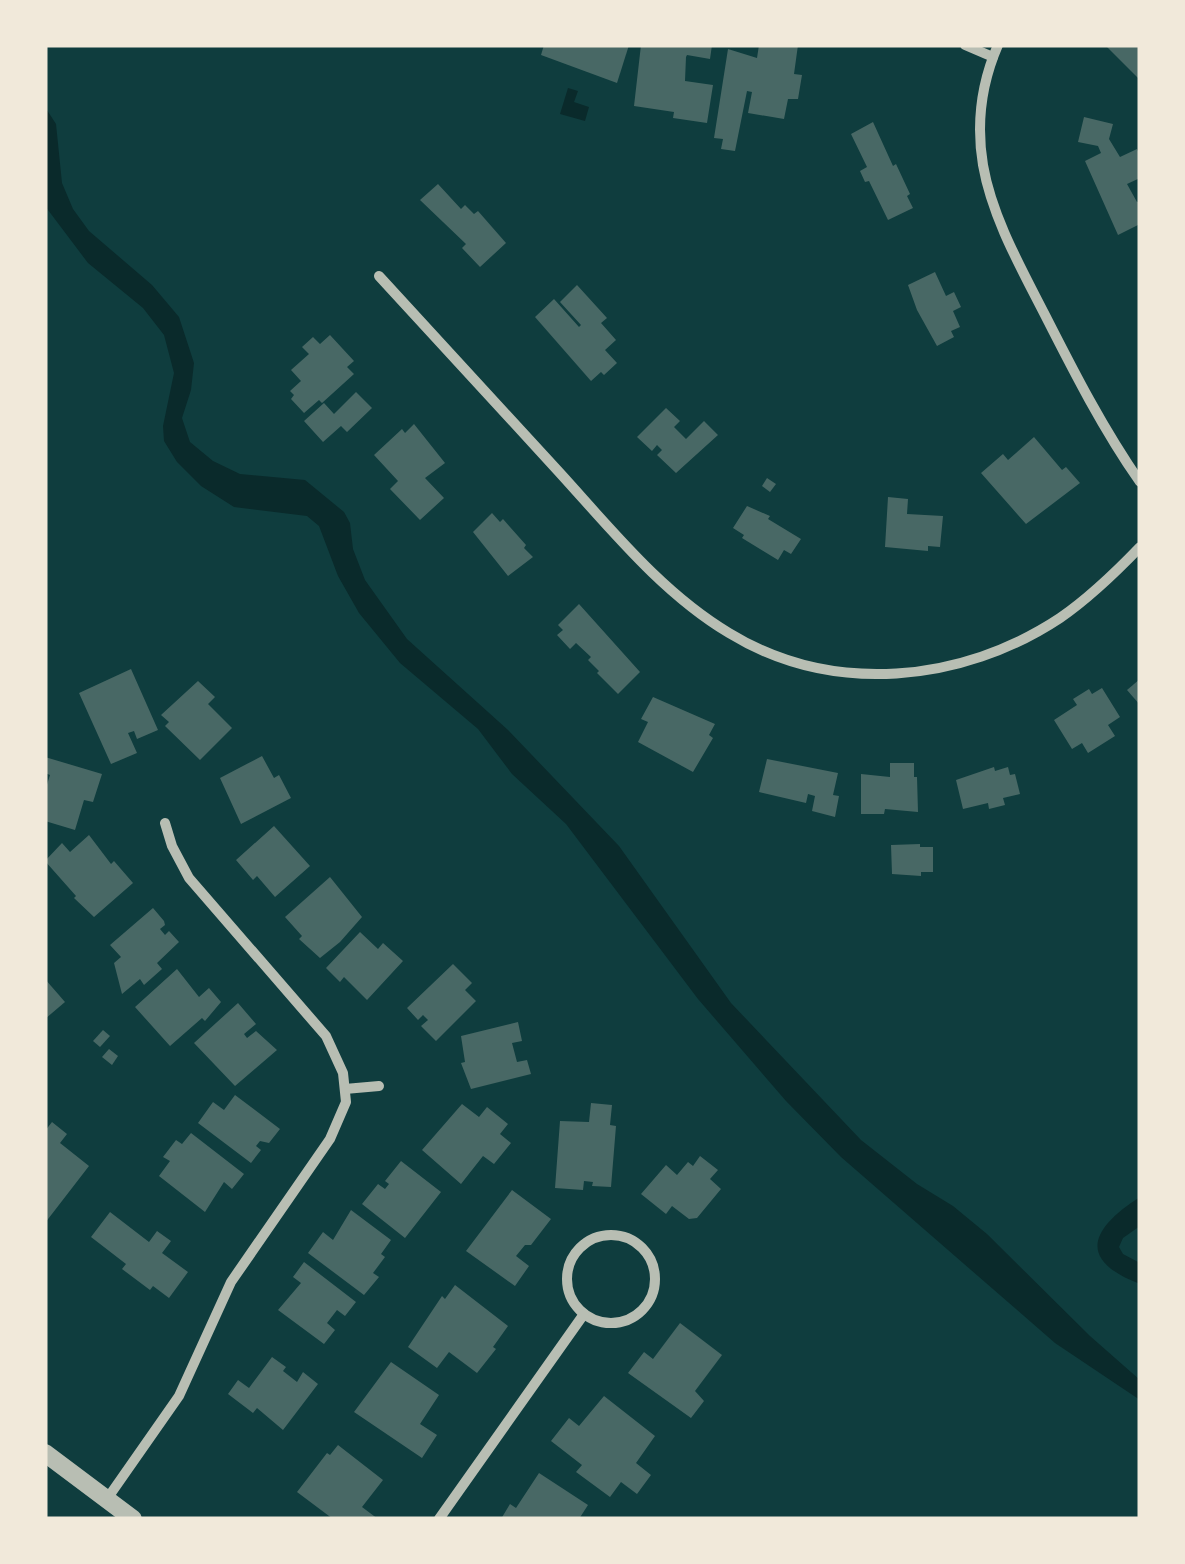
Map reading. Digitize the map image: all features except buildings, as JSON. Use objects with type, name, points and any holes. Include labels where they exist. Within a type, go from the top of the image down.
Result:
[{"type":"street","points":[[965,45],[993,57]]},
{"type":"street","points":[[998,45],[979,113],[990,192],[1024,275],[1080,384],[1140,482]]},
{"type":"street","points":[[379,276],[606,525],[672,590],[734,636],[804,665],[842,674],[885,676],[960,663],[1056,620],[1140,547]]},
{"type":"street","points":[[107,1499],[179,1396],[231,1282],[330,1139],[343,1114],[343,1072],[326,1036],[190,878],[172,846],[165,823]]},
{"type":"street","points":[[345,1089],[379,1086]]},
{"type":"street","points":[[607,1236],[622,1236],[640,1246],[649,1257],[655,1278],[644,1310],[616,1323],[599,1322],[584,1314],[572,1301],[567,1285],[569,1266],[576,1252],[589,1241],[607,1236]]},
{"type":"street","points":[[440,1519],[584,1314]]},
{"type":"street","points":[[45,1453],[133,1519]]},
{"type":"water","points":[[568,88],[578,91],[574,102],[589,107],[585,121],[560,114]]},
{"type":"water","points":[[45,107],[56,124],[62,183],[73,209],[89,231],[152,285],[179,317],[194,363],[182,418],[190,442],[213,461],[240,474],[305,480],[344,512],[365,580],[407,639],[508,730],[619,846],[731,1003],[861,1140],[987,1234],[1140,1380],[1140,1400],[1055,1343],[841,1157],[786,1101],[698,999],[566,824],[512,774],[478,729],[400,663],[359,613],[338,576],[319,526],[307,516],[234,507],[201,486],[177,462],[164,441],[163,426],[174,373],[164,335],[143,308],[88,263],[45,206]]},
{"type":"water","points":[[1140,1197],[1140,1226],[1123,1238],[1119,1247],[1123,1254],[1140,1263],[1140,1284],[1106,1265],[1098,1244],[1110,1221]]}]
